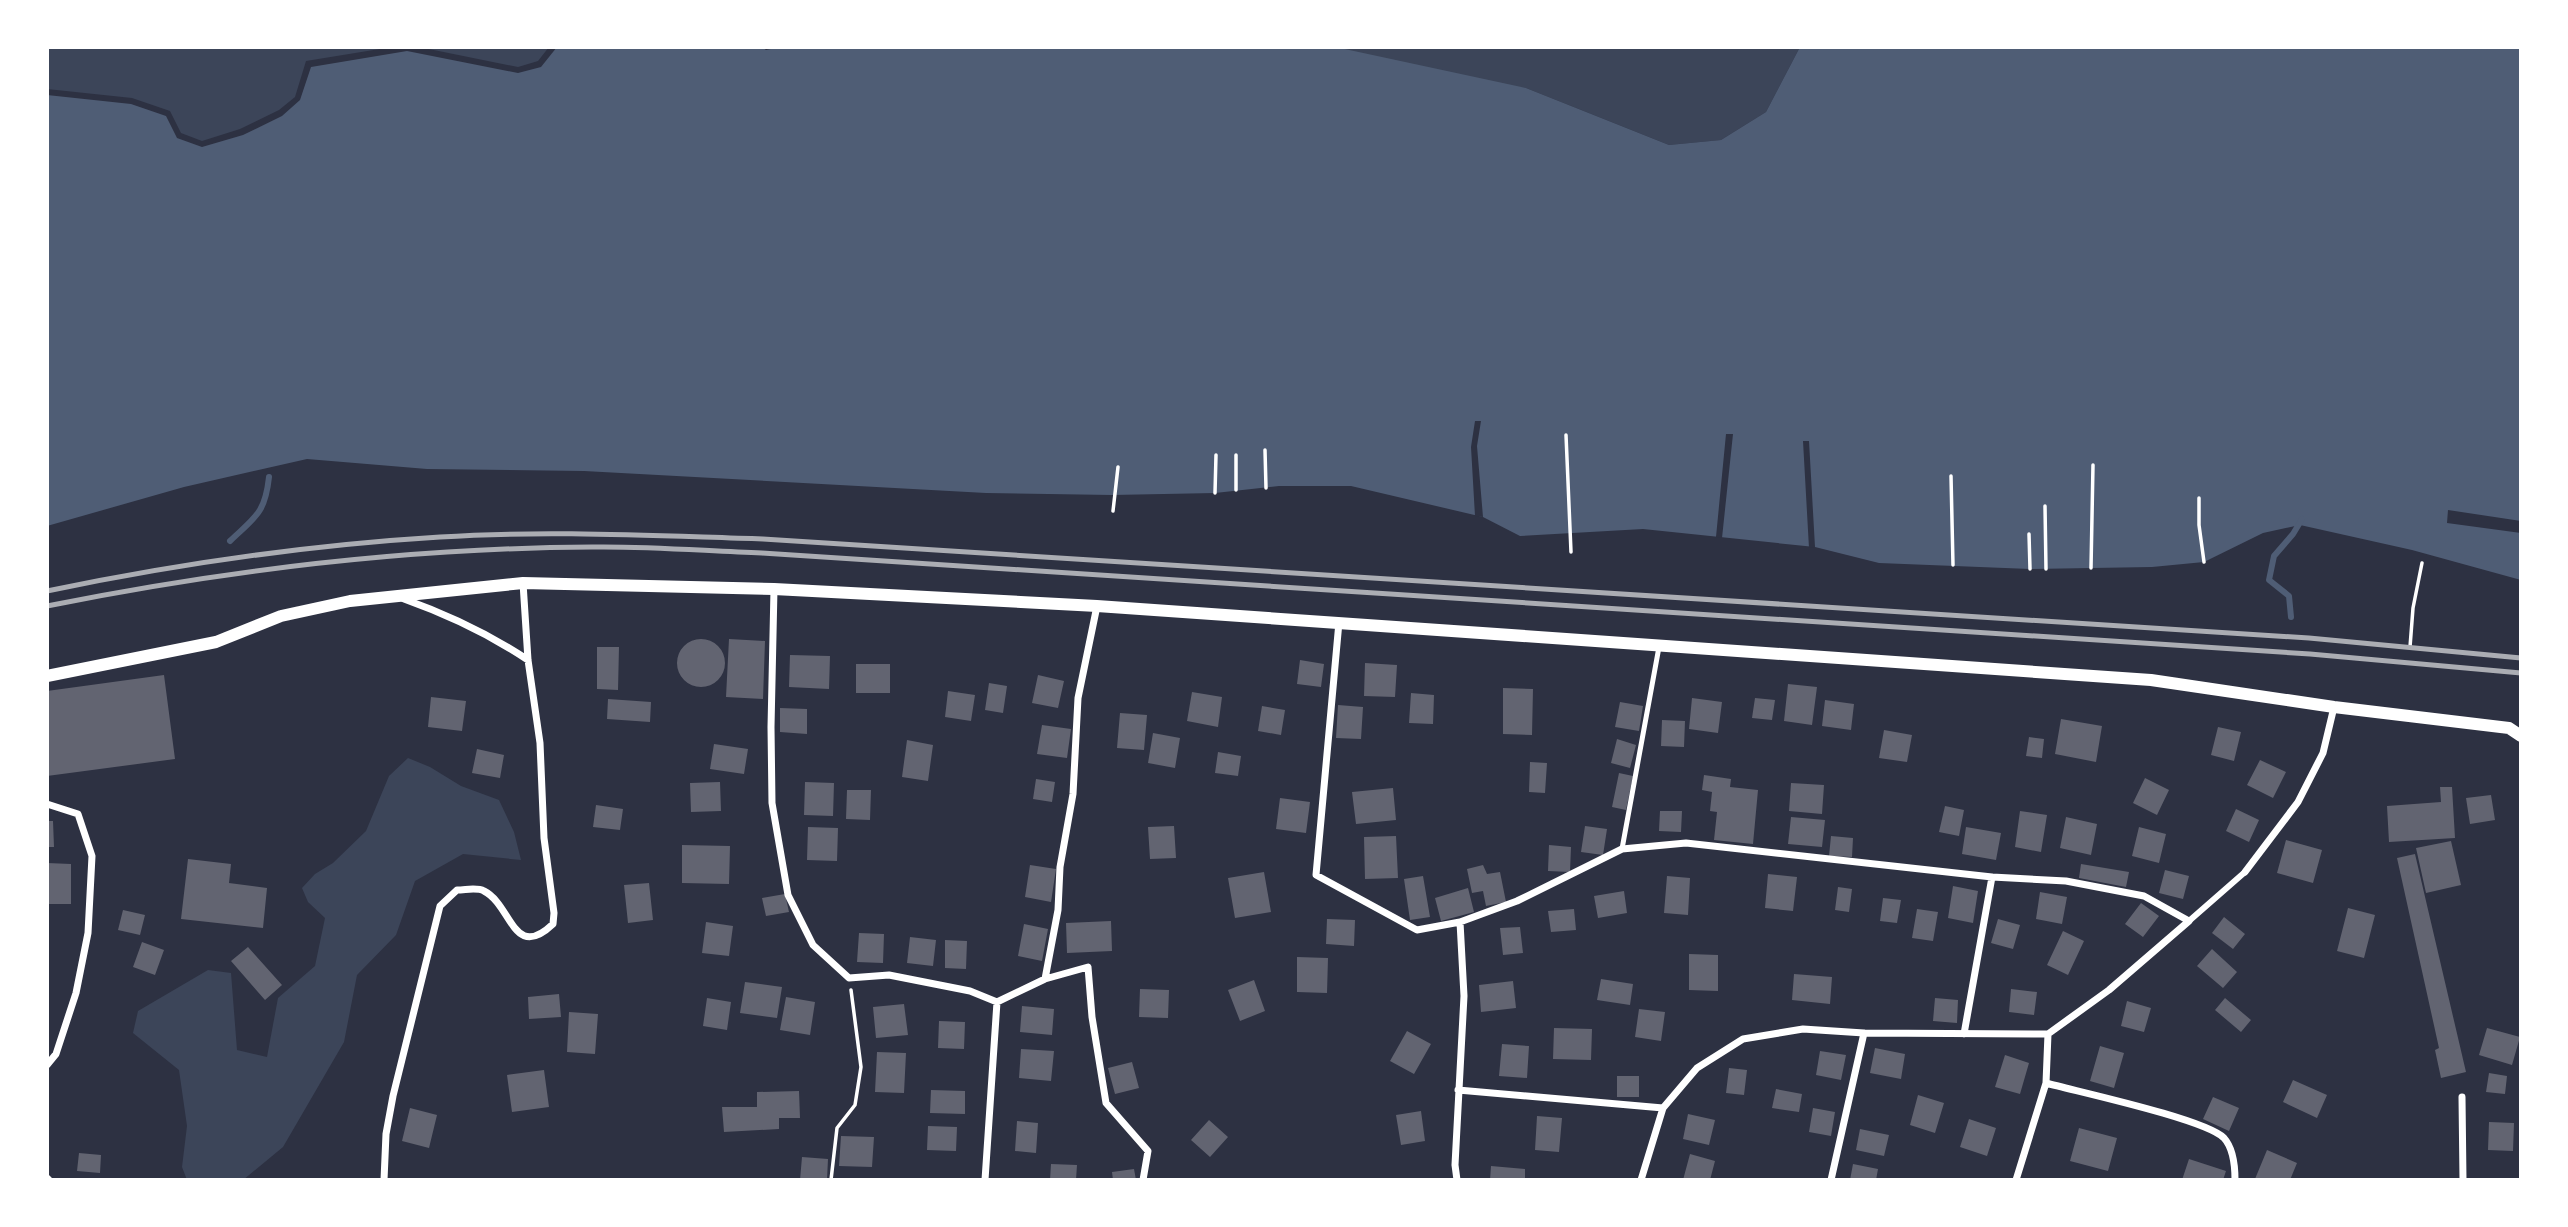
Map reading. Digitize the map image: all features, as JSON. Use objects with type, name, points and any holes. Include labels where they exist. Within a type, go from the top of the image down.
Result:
[{"type":"street","points":[[384,1180],[386,1134],[393,1096],[440,906],[457,890],[481,889],[494,897],[516,932],[528,937],[541,935],[553,925],[554,913],[544,838],[540,743],[528,660],[523,583]]},
{"type":"street","points":[[47,676],[216,642],[281,616],[350,601],[523,583],[774,589],[1097,606],[2151,680],[2334,708],[2509,728],[2521,736]]},
{"type":"street","points":[[774,589],[772,803],[788,895],[813,945],[849,978],[889,975],[970,991],[996,1002],[1045,979],[1088,967],[1092,1017],[1105,1103],[1148,1151],[1143,1180]]},
{"type":"street","points":[[396,596],[445,613],[492,637],[528,660]]},
{"type":"street","points":[[1045,979],[1058,910],[1060,867],[1073,794],[1077,698],[1097,606]]},
{"type":"street","points":[[1339,622],[1316,874],[1417,930],[1460,922],[1517,901],[1622,849],[1686,843],[1992,877],[2066,881],[2144,896],[2189,921]]},
{"type":"street","points":[[1641,1180],[1662,1108],[1697,1068],[1743,1039],[1803,1028],[1864,1033],[2048,1034],[2109,990],[2245,872],[2298,802],[2323,753],[2334,708]]},
{"type":"street","points":[[47,804],[78,814],[92,856],[88,933],[76,993],[56,1054],[47,1066]]},
{"type":"street","points":[[1964,1034],[1992,877]]},
{"type":"street","points":[[1457,1180],[1455,1165],[1464,996],[1460,922]]},
{"type":"street","points":[[985,1180],[996,1002]]},
{"type":"street","points":[[1831,1180],[1864,1033]]},
{"type":"street","points":[[2016,1180],[2046,1083],[2048,1034]]},
{"type":"street","points":[[2046,1083],[2200,1125],[2224,1139],[2235,1164],[2235,1180]]},
{"type":"street","points":[[1458,1090],[1662,1108]]},
{"type":"street","points":[[2462,1097],[2463,1180]]},
{"type":"lane","points":[[1622,849],[1659,644]]},
{"type":"path","points":[[1566,435],[1571,552]]},
{"type":"path","points":[[1265,450],[1266,488]]},
{"type":"path","points":[[1215,493],[1216,455]]},
{"type":"path","points":[[1236,455],[1236,489]]},
{"type":"path","points":[[2091,568],[2093,466]]},
{"type":"path","points":[[1113,511],[1118,467]]},
{"type":"path","points":[[1951,476],[1953,565]]},
{"type":"path","points":[[2199,498],[2199,525],[2204,562]]},
{"type":"path","points":[[2045,506],[2046,569]]},
{"type":"path","points":[[2029,534],[2030,569]]},
{"type":"path","points":[[2410,648],[2413,608],[2422,563]]},
{"type":"path","points":[[831,1180],[837,1128],[855,1105],[861,1067],[849,978]]},
{"type":"shaded area","points":[[47,47],[392,47],[306,61],[295,97],[279,110],[240,129],[202,141],[181,133],[170,111],[132,98],[47,89]]},
{"type":"shaded area","points":[[419,47],[549,47],[538,61],[518,67]]},
{"type":"shaded area","points":[[557,47],[762,47],[766,50],[780,47],[1340,48],[1526,88],[1669,145],[1721,140],[1766,112],[1800,47],[2521,47],[2521,580],[2412,550],[2300,525],[2263,533],[2204,562],[2152,567],[2030,569],[1879,563],[1815,547],[1643,529],[1520,536],[1483,517],[1351,486],[1279,486],[1215,493],[1112,495],[986,493],[584,471],[427,469],[307,459],[184,487],[47,526],[47,95],[131,104],[166,116],[177,138],[202,147],[243,135],[282,116],[300,100],[311,67],[407,51],[518,73],[541,67]]},
{"type":"shaded area","points":[[1017,47],[1800,47],[1766,112],[1721,140],[1669,145],[1526,88]]},
{"type":"shaded area","points":[[408,758],[430,767],[461,786],[499,800],[514,832],[521,860],[463,854],[415,881],[396,935],[357,975],[344,1042],[283,1147],[243,1180],[187,1180],[182,1167],[187,1126],[179,1070],[133,1033],[138,1011],[208,970],[231,973],[237,1050],[267,1057],[278,998],[315,966],[325,918],[308,902],[302,888],[366,831],[389,776]]},
{"type":"pier","points":[[1475,421],[1481,421],[1477,446],[1483,517],[1475,516],[1471,447]]},
{"type":"pier","points":[[1726,434],[1733,434],[1722,538],[1716,537]]},
{"type":"pier","points":[[1803,441],[1809,441],[1815,547],[1809,548]]},
{"type":"pier","points":[[2448,510],[2521,521],[2521,533],[2447,523]]},
{"type":"building","points":[[701,639],[718,646],[725,663],[718,680],[701,687],[684,680],[677,663],[684,646]]},
{"type":"building","points":[[729,639],[765,641],[763,699],[726,697]]},
{"type":"building","points":[[597,647],[619,647],[618,690],[597,689]]},
{"type":"building","points":[[790,655],[830,656],[829,689],[789,687]]},
{"type":"building","points":[[1300,660],[1324,664],[1321,687],[1297,684]]},
{"type":"building","points":[[1365,663],[1397,665],[1395,697],[1364,696]]},
{"type":"building","points":[[856,664],[890,664],[890,693],[856,693]]},
{"type":"building","points":[[164,675],[175,759],[47,776],[47,691]]},
{"type":"building","points":[[1038,675],[1064,681],[1058,708],[1032,703]]},
{"type":"building","points":[[989,683],[1007,686],[1003,713],[985,710]]},
{"type":"building","points":[[1788,684],[1817,687],[1812,725],[1784,721]]},
{"type":"building","points":[[1503,688],[1533,689],[1532,735],[1503,734]]},
{"type":"building","points":[[948,691],[975,695],[971,721],[945,717]]},
{"type":"building","points":[[1192,692],[1222,697],[1218,727],[1187,721]]},
{"type":"building","points":[[1411,693],[1434,695],[1433,724],[1409,723]]},
{"type":"building","points":[[431,697],[466,701],[462,731],[428,727]]},
{"type":"building","points":[[1692,698],[1722,702],[1718,733],[1689,729]]},
{"type":"building","points":[[1755,698],[1775,700],[1772,720],[1752,718]]},
{"type":"building","points":[[608,699],[651,702],[650,722],[607,719]]},
{"type":"building","points":[[1825,700],[1854,704],[1851,730],[1822,726]]},
{"type":"building","points":[[1620,702],[1643,706],[1639,731],[1615,727]]},
{"type":"building","points":[[1338,705],[1363,707],[1361,739],[1336,738]]},
{"type":"building","points":[[1262,706],[1285,710],[1281,735],[1258,731]]},
{"type":"building","points":[[780,708],[807,709],[807,734],[780,732]]},
{"type":"building","points":[[1120,713],[1147,715],[1144,750],[1117,748]]},
{"type":"building","points":[[2061,719],[2102,726],[2096,762],[2055,754]]},
{"type":"building","points":[[1662,720],[1685,721],[1684,747],[1661,746]]},
{"type":"building","points":[[1042,725],[1071,729],[1067,758],[1037,754]]},
{"type":"building","points":[[2218,727],[2241,732],[2234,761],[2211,755]]},
{"type":"building","points":[[1884,730],[1912,735],[1907,762],[1879,758]]},
{"type":"building","points":[[1153,733],[1180,738],[1175,768],[1148,763]]},
{"type":"building","points":[[2029,737],[2044,739],[2042,758],[2026,756]]},
{"type":"building","points":[[1617,739],[1636,745],[1630,768],[1611,763]]},
{"type":"building","points":[[907,740],[933,745],[928,781],[902,777]]},
{"type":"building","points":[[714,744],[748,749],[744,774],[710,769]]},
{"type":"building","points":[[477,749],[504,755],[500,778],[472,773]]},
{"type":"building","points":[[1218,752],[1241,756],[1238,776],[1215,773]]},
{"type":"building","points":[[2260,760],[2286,772],[2273,798],[2247,785]]},
{"type":"building","points":[[1530,762],[1547,763],[1545,793],[1529,792]]},
{"type":"building","points":[[1619,773],[1633,776],[1626,810],[1612,807]]},
{"type":"building","points":[[1704,775],[1731,779],[1730,787],[1758,790],[1753,844],[1714,840],[1717,812],[1710,811],[1712,792],[1702,790]]},
{"type":"building","points":[[2145,778],[2169,790],[2157,815],[2133,803]]},
{"type":"building","points":[[1036,779],[1055,782],[1052,802],[1033,799]]},
{"type":"building","points":[[720,782],[721,811],[691,812],[690,783]]},
{"type":"building","points":[[805,782],[834,783],[833,816],[804,815]]},
{"type":"building","points":[[1791,783],[1824,785],[1822,814],[1789,811]]},
{"type":"building","points":[[2440,787],[2452,787],[2455,838],[2389,842],[2387,806],[2441,802]]},
{"type":"building","points":[[1393,788],[1396,820],[1356,824],[1352,792]]},
{"type":"building","points":[[847,790],[871,790],[870,820],[846,819]]},
{"type":"building","points":[[2491,795],[2495,820],[2470,824],[2466,798]]},
{"type":"building","points":[[1280,798],[1310,802],[1306,833],[1276,829]]},
{"type":"building","points":[[596,805],[623,809],[620,830],[593,827]]},
{"type":"building","points":[[1945,806],[1964,810],[1959,836],[1939,832]]},
{"type":"building","points":[[2236,809],[2259,820],[2249,842],[2226,831]]},
{"type":"building","points":[[1660,811],[1682,811],[1681,832],[1659,831]]},
{"type":"building","points":[[2020,811],[2047,815],[2041,852],[2015,847]]},
{"type":"building","points":[[1791,817],[1825,820],[1822,847],[1788,844]]},
{"type":"building","points":[[2066,817],[2097,824],[2091,855],[2060,848]]},
{"type":"building","points":[[47,821],[53,821],[54,847],[47,847]]},
{"type":"building","points":[[1174,826],[1176,858],[1150,859],[1148,827]]},
{"type":"building","points":[[1585,826],[1607,829],[1603,855],[1581,852]]},
{"type":"building","points":[[808,827],[838,828],[837,861],[807,860]]},
{"type":"building","points":[[1966,827],[2001,833],[1996,860],[1962,854]]},
{"type":"building","points":[[2139,827],[2166,834],[2159,863],[2132,856]]},
{"type":"building","points":[[1396,836],[1398,878],[1365,879],[1364,837]]},
{"type":"building","points":[[1831,836],[1853,838],[1852,857],[1829,856]]},
{"type":"building","points":[[2286,840],[2322,850],[2313,883],[2277,873]]},
{"type":"building","points":[[2451,841],[2461,885],[2426,893],[2416,848]]},
{"type":"building","points":[[682,845],[730,846],[729,884],[682,883]]},
{"type":"building","points":[[1549,845],[1571,847],[1570,872],[1548,871]]},
{"type":"building","points":[[2415,854],[2466,1072],[2441,1078],[2435,1050],[2439,1048],[2397,858]]},
{"type":"building","points":[[188,859],[231,864],[229,883],[267,888],[263,928],[181,919]]},
{"type":"building","points":[[47,863],[71,864],[71,904],[47,904]]},
{"type":"building","points":[[2081,864],[2129,872],[2126,887],[2079,878]]},
{"type":"building","points":[[1030,865],[1056,869],[1051,902],[1025,897]]},
{"type":"building","points":[[1483,865],[1487,874],[1500,872],[1506,902],[1486,906],[1483,891],[1472,893],[1467,869]]},
{"type":"building","points":[[2165,870],[2189,876],[2183,899],[2159,893]]},
{"type":"building","points":[[1264,872],[1271,912],[1235,918],[1228,878]]},
{"type":"building","points":[[1768,874],[1797,877],[1793,911],[1765,908]]},
{"type":"building","points":[[1423,876],[1430,917],[1410,920],[1404,879]]},
{"type":"building","points":[[1667,876],[1690,878],[1688,915],[1664,913]]},
{"type":"building","points":[[649,883],[653,920],[628,923],[624,885]]},
{"type":"building","points":[[1953,886],[1978,891],[1973,923],[1948,918]]},
{"type":"building","points":[[1838,887],[1852,889],[1849,912],[1835,910]]},
{"type":"building","points":[[1468,888],[1474,912],[1441,921],[1435,898]]},
{"type":"building","points":[[1624,891],[1627,913],[1598,918],[1594,896]]},
{"type":"building","points":[[2040,892],[2067,897],[2062,924],[2036,919]]},
{"type":"building","points":[[785,894],[789,912],[766,916],[762,898]]},
{"type":"building","points":[[1883,898],[1901,900],[1897,923],[1880,921]]},
{"type":"building","points":[[2141,903],[2159,916],[2143,937],[2125,924]]},
{"type":"building","points":[[2348,908],[2375,915],[2364,958],[2337,951]]},
{"type":"building","points":[[1574,909],[1576,930],[1551,932],[1548,911]]},
{"type":"building","points":[[1917,909],[1938,912],[1933,941],[1912,938]]},
{"type":"building","points":[[123,910],[145,915],[140,935],[118,930]]},
{"type":"building","points":[[2224,917],[2245,934],[2233,949],[2212,933]]},
{"type":"building","points":[[1327,919],[1355,920],[1354,946],[1326,944]]},
{"type":"building","points":[[1998,919],[2020,925],[2013,949],[1991,943]]},
{"type":"building","points":[[1111,921],[1112,951],[1067,953],[1066,923]]},
{"type":"building","points":[[706,922],[733,926],[729,956],[702,953]]},
{"type":"building","points":[[1024,924],[1048,929],[1042,961],[1018,956]]},
{"type":"building","points":[[1520,927],[1523,953],[1503,955],[1500,928]]},
{"type":"building","points":[[2063,931],[2084,941],[2068,975],[2047,965]]},
{"type":"building","points":[[859,933],[884,934],[883,963],[857,962]]},
{"type":"building","points":[[910,937],[936,940],[933,966],[907,963]]},
{"type":"building","points":[[945,940],[967,941],[966,969],[945,968]]},
{"type":"building","points":[[142,942],[164,950],[155,975],[133,967]]},
{"type":"building","points":[[248,947],[282,985],[265,1000],[231,961]]},
{"type":"building","points":[[2212,949],[2237,972],[2223,988],[2197,966]]},
{"type":"building","points":[[1689,954],[1718,955],[1718,991],[1689,990]]},
{"type":"building","points":[[1297,957],[1328,958],[1327,993],[1297,992]]},
{"type":"building","points":[[1794,974],[1832,977],[1830,1004],[1792,1000]]},
{"type":"building","points":[[1601,979],[1633,984],[1630,1005],[1597,1000]]},
{"type":"building","points":[[1254,980],[1265,1011],[1240,1021],[1228,990]]},
{"type":"building","points":[[1513,981],[1516,1008],[1481,1012],[1479,985]]},
{"type":"building","points":[[745,982],[782,987],[777,1018],[740,1013]]},
{"type":"building","points":[[1140,989],[1169,990],[1168,1018],[1139,1017]]},
{"type":"building","points":[[2011,989],[2037,992],[2034,1015],[2009,1012]]},
{"type":"building","points":[[559,994],[561,1017],[529,1019],[528,997]]},
{"type":"building","points":[[786,997],[815,1002],[810,1035],[780,1030]]},
{"type":"building","points":[[707,998],[731,1002],[727,1030],[703,1026]]},
{"type":"building","points":[[1935,998],[1958,1000],[1957,1023],[1933,1021]]},
{"type":"building","points":[[2225,998],[2251,1020],[2241,1032],[2215,1010]]},
{"type":"building","points":[[2127,1001],[2151,1008],[2144,1032],[2121,1026]]},
{"type":"building","points":[[904,1004],[908,1035],[876,1038],[873,1007]]},
{"type":"building","points":[[1022,1006],[1054,1009],[1052,1035],[1020,1032]]},
{"type":"building","points":[[1639,1009],[1665,1012],[1661,1041],[1635,1037]]},
{"type":"building","points":[[569,1012],[598,1014],[595,1054],[567,1052]]},
{"type":"building","points":[[939,1021],[965,1022],[964,1049],[938,1048]]},
{"type":"building","points":[[1554,1028],[1592,1029],[1591,1060],[1553,1059]]},
{"type":"building","points":[[2487,1028],[2520,1037],[2512,1065],[2479,1055]]},
{"type":"building","points":[[1407,1031],[1431,1044],[1414,1074],[1390,1061]]},
{"type":"building","points":[[1502,1044],[1529,1046],[1527,1078],[1499,1076]]},
{"type":"building","points":[[2100,1046],[2124,1053],[2114,1088],[2090,1081]]},
{"type":"building","points":[[1875,1048],[1905,1054],[1901,1079],[1870,1073]]},
{"type":"building","points":[[1021,1049],[1054,1051],[1051,1081],[1019,1078]]},
{"type":"building","points":[[1820,1051],[1846,1055],[1841,1080],[1816,1075]]},
{"type":"building","points":[[877,1052],[906,1053],[904,1093],[875,1092]]},
{"type":"building","points":[[2005,1055],[2029,1063],[2020,1094],[1995,1087]]},
{"type":"building","points":[[1132,1062],[1139,1088],[1115,1094],[1108,1068]]},
{"type":"building","points":[[1729,1068],[1747,1070],[1744,1095],[1726,1093]]},
{"type":"building","points":[[544,1070],[549,1107],[512,1112],[507,1075]]},
{"type":"building","points":[[2489,1073],[2507,1076],[2505,1094],[2486,1092]]},
{"type":"building","points":[[1617,1076],[1639,1076],[1639,1097],[1617,1097]]},
{"type":"building","points":[[2293,1080],[2327,1095],[2317,1118],[2283,1102]]},
{"type":"building","points":[[1776,1089],[1802,1094],[1799,1112],[1772,1108]]},
{"type":"building","points":[[931,1090],[965,1091],[965,1114],[930,1113]]},
{"type":"building","points":[[799,1091],[800,1118],[779,1118],[779,1129],[724,1132],[722,1107],[757,1107],[757,1092]]},
{"type":"building","points":[[1918,1095],[1944,1103],[1935,1133],[1910,1125]]},
{"type":"building","points":[[2213,1097],[2239,1108],[2229,1131],[2203,1119]]},
{"type":"building","points":[[410,1108],[437,1115],[429,1148],[402,1141]]},
{"type":"building","points":[[1813,1108],[1835,1112],[1831,1136],[1809,1132]]},
{"type":"building","points":[[1421,1111],[1425,1141],[1401,1145],[1396,1115]]},
{"type":"building","points":[[1688,1114],[1715,1120],[1709,1145],[1683,1139]]},
{"type":"building","points":[[1537,1116],[1562,1118],[1559,1152],[1535,1150]]},
{"type":"building","points":[[1969,1119],[1996,1128],[1987,1156],[1960,1147]]},
{"type":"building","points":[[1209,1120],[1228,1137],[1210,1157],[1191,1140]]},
{"type":"building","points":[[1017,1121],[1038,1123],[1036,1153],[1015,1151]]},
{"type":"building","points":[[2489,1122],[2514,1123],[2513,1151],[2488,1150]]},
{"type":"building","points":[[928,1126],[957,1127],[956,1151],[927,1150]]},
{"type":"building","points":[[2079,1128],[2117,1138],[2108,1171],[2070,1161]]},
{"type":"building","points":[[1860,1129],[1889,1135],[1884,1156],[1856,1150]]},
{"type":"building","points":[[841,1136],[874,1137],[872,1167],[839,1166]]},
{"type":"building","points":[[2267,1150],[2297,1163],[2290,1180],[2255,1179]]},
{"type":"building","points":[[79,1153],[101,1155],[100,1173],[77,1171]]},
{"type":"building","points":[[1690,1154],[1715,1161],[1710,1180],[1683,1180]]},
{"type":"building","points":[[802,1157],[828,1159],[827,1180],[800,1180]]},
{"type":"building","points":[[2189,1159],[2226,1171],[2223,1180],[2182,1180]]},
{"type":"building","points":[[1051,1164],[1077,1165],[1076,1180],[1050,1180]]},
{"type":"building","points":[[1853,1164],[1878,1169],[1876,1180],[1850,1180]]},
{"type":"building","points":[[1491,1166],[1525,1169],[1525,1180],[1490,1180]]},
{"type":"building","points":[[1134,1169],[1136,1180],[1113,1180],[1112,1172]]},
{"type":"waterway","points":[[230,541],[257,514],[265,499],[269,477]]},
{"type":"waterway","points":[[2291,617],[2289,596],[2269,580],[2274,556],[2302,519]]},
{"type":"railway","points":[[47,591],[194,564],[341,545],[480,535],[642,535],[763,539],[2309,638],[2521,658]]},
{"type":"railway","points":[[47,606],[182,582],[318,563],[523,548],[634,547],[762,553],[2310,654],[2521,673]]}]
